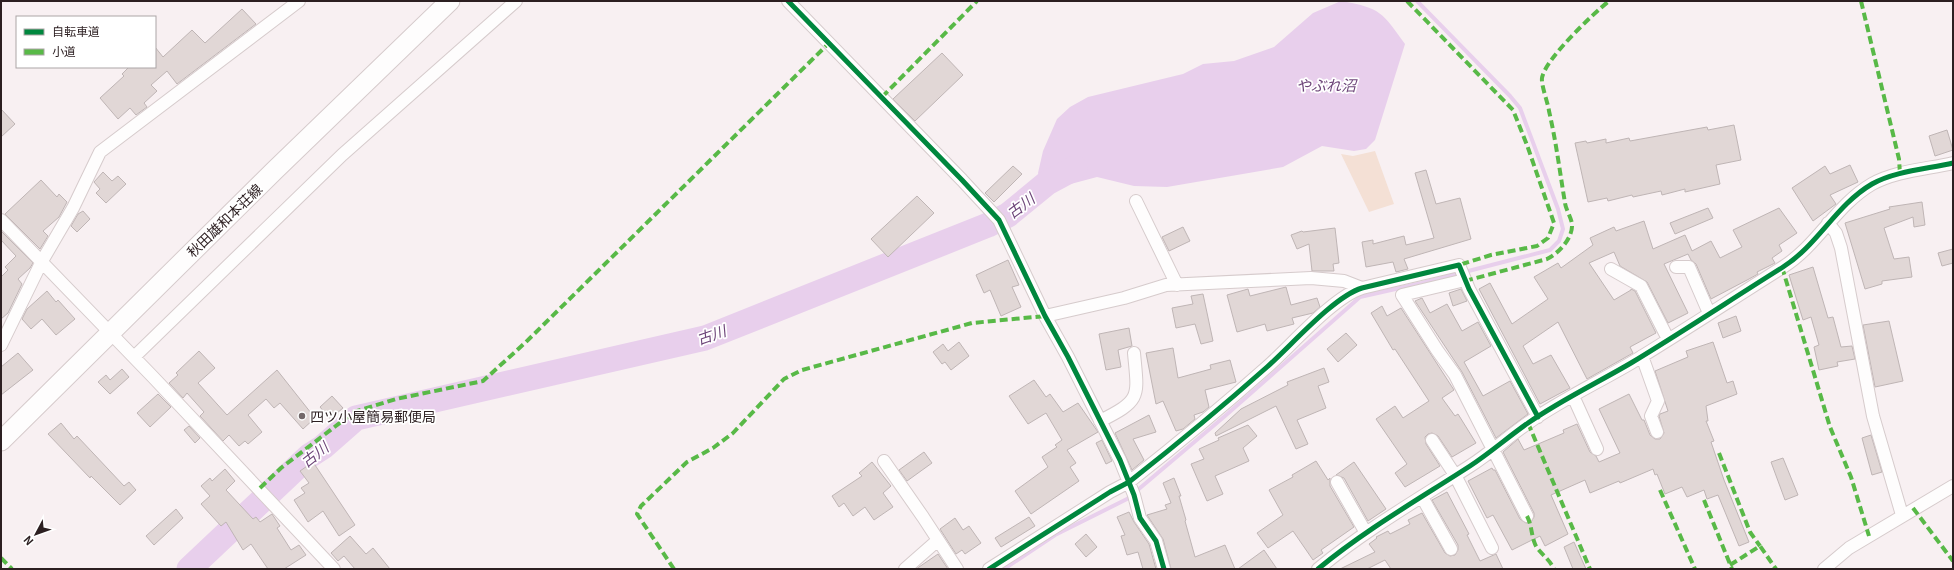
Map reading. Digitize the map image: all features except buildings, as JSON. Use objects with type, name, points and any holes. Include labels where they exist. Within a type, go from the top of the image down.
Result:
[{"type":"main road","name":"秋田雄和本荘線","points":[[1,441],[109,333],[450,1]]},
{"type":"street","points":[[1,344],[42,261],[73,208],[100,152],[299,1]]},
{"type":"street","points":[[134,357],[342,155],[516,1]]},
{"type":"street","points":[[788,1],[999,220],[1045,316],[1068,357],[1120,460],[1132,488],[1140,518],[1156,540],[1164,569]]},
{"type":"street","points":[[1318,569],[1332,564],[1366,533],[1494,450],[1538,417],[1642,356],[1786,265],[1810,245],[1828,223],[1856,194],[1875,183],[1900,174],[1953,163]]},
{"type":"street","points":[[1136,201],[1177,285]]},
{"type":"street","points":[[1,220],[266,495],[334,569]]},
{"type":"street","points":[[1828,223],[1836,233],[1841,248],[1873,416],[1902,515]]},
{"type":"street","points":[[989,569],[1110,492],[1132,488],[1267,367],[1329,309],[1354,291],[1362,288],[1460,265],[1463,276],[1538,417]]},
{"type":"street","points":[[1676,267],[1688,267],[1709,314]]},
{"type":"street","points":[[1611,269],[1641,286],[1668,339]]},
{"type":"street","points":[[1463,276],[1402,295],[1455,375],[1527,516]]},
{"type":"street","points":[[1045,316],[1124,298],[1166,285],[1311,278],[1344,280],[1362,288]]},
{"type":"street","points":[[1100,421],[1123,409],[1133,399],[1137,387],[1134,353]]},
{"type":"street","points":[[1642,356],[1658,401],[1651,416],[1657,432]]},
{"type":"street","points":[[1573,396],[1597,449]]},
{"type":"street","points":[[1432,440],[1455,475],[1492,548]]},
{"type":"street","points":[[884,461],[957,569]]},
{"type":"street","points":[[1337,482],[1366,533]]},
{"type":"street","points":[[1824,569],[1849,548],[1902,515],[1953,486]]},
{"type":"street","points":[[1422,497],[1450,549]]},
{"type":"street","points":[[905,569],[938,540]]},
{"type":"shaded area","points":[[1375,151],[1394,204],[1369,212],[1341,154],[1353,156]]},
{"type":"water","name":"やぶれ沼","points":[[1341,1],[1365,6],[1379,13],[1391,25],[1405,44],[1375,140],[1366,149],[1354,151],[1322,146],[1283,167],[1167,187],[1134,186],[1097,177],[1067,185],[1041,183],[1038,173],[1043,151],[1057,119],[1070,107],[1088,97],[1183,74],[1203,64],[1234,61],[1274,47],[1313,13]]},
{"type":"waterway","points":[[1004,569],[1055,535],[1127,499],[1225,416],[1360,297],[1422,283],[1550,250],[1559,241],[1563,229],[1558,209],[1520,108],[1417,1]]},
{"type":"waterway","name":"古川","points":[[189,569],[309,456],[323,447],[356,418],[705,338],[988,225],[1008,215],[1047,183],[1075,168]]},
{"type":"marked path","points":[[882,97],[977,1]]},
{"type":"marked path","points":[[1407,1],[1513,110],[1527,145],[1554,223],[1548,238],[1537,246],[1491,255],[1459,265]]},
{"type":"marked path","points":[[1465,281],[1547,259],[1556,253],[1568,240],[1572,229],[1572,224],[1566,208],[1554,134],[1542,78],[1551,60],[1560,49],[1609,1]]},
{"type":"marked path","points":[[1861,1],[1899,159],[1900,174]]},
{"type":"marked path","points":[[260,488],[281,468],[354,412],[396,399],[483,381],[526,342],[829,43]]},
{"type":"marked path","points":[[1782,267],[1830,427],[1851,477],[1869,536]]},
{"type":"marked path","points":[[674,569],[637,514],[641,506],[687,462],[713,448],[733,433],[784,379],[802,370],[972,323],[1045,316]]},
{"type":"marked path","points":[[1528,423],[1590,569]]},
{"type":"marked path","points":[[1719,453],[1750,532],[1760,546]]},
{"type":"marked path","points":[[1660,490],[1695,569]]},
{"type":"marked path","points":[[1704,500],[1732,569]]},
{"type":"marked path","points":[[1913,508],[1953,561]]},
{"type":"marked path","points":[[1527,516],[1536,547],[1554,569]]},
{"type":"marked path","points":[[1730,565],[1760,546],[1776,569]]},
{"type":"marked path","points":[[1,558],[12,569]]},
{"type":"cycle path","points":[[788,1],[999,220],[1045,316],[1068,357],[1120,460],[1134,495],[1140,518],[1156,541],[1164,569]]},
{"type":"cycle path","points":[[1318,569],[1354,541],[1477,461],[1541,415],[1566,399],[1631,363],[1783,267],[1807,248],[1848,203],[1872,184],[1901,173],[1953,163]]},
{"type":"cycle path","points":[[989,569],[1110,492],[1129,482],[1199,426],[1250,382],[1338,301],[1362,288],[1459,265],[1469,289],[1538,417]]},
{"type":"place","name":"四ツ小屋簡易郵便局","points":[[302,416]]}]
